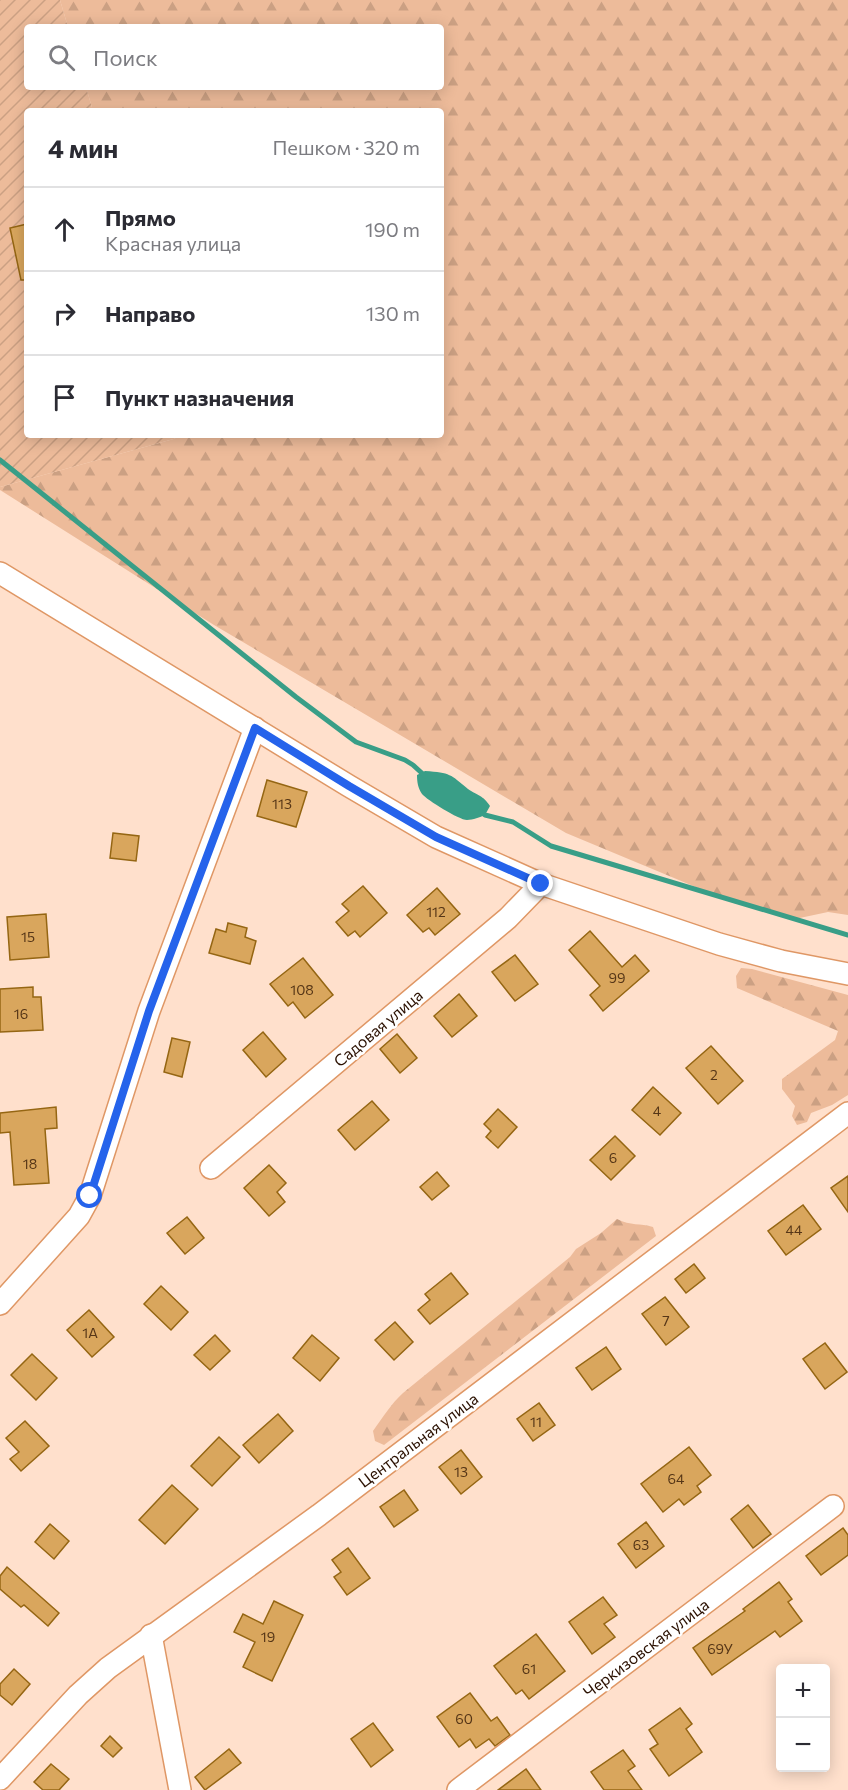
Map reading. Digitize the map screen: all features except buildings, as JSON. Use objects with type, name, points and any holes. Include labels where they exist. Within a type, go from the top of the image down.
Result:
[{"type":"street","points":[[0,573],[436,837],[541,884],[718,944],[781,961],[848,974]]},
{"type":"street","points":[[0,1304],[79,1216],[90,1196],[149,1011],[255,728]]},
{"type":"street","name":"Садовая улица","points":[[211,1168],[508,918],[541,884]]},
{"type":"street","name":"Центральная улица","points":[[0,1779],[78,1695],[108,1668],[328,1508],[848,1113]]},
{"type":"street","name":"Черкизовская улица","points":[[459,1790],[833,1506]]},
{"type":"street","points":[[151,1635],[180,1790]]},
{"type":"green space","points":[[0,0],[60,0],[67,24],[24,24],[24,90],[87,90],[92,108],[24,108],[24,438],[177,438],[0,487]]},
{"type":"green space","points":[[60,0],[848,0],[848,915],[828,912],[795,919],[734,903],[566,833],[214,625],[0,490],[0,487],[177,438],[444,438],[444,108],[92,108],[87,90],[444,90],[444,24],[67,24]]},
{"type":"green space","points":[[741,968],[848,995],[848,1095],[832,1105],[811,1113],[807,1122],[797,1125],[792,1116],[795,1106],[782,1089],[782,1079],[835,1040],[838,1031],[737,988],[736,976]]},
{"type":"green space","points":[[617,1219],[653,1227],[656,1236],[384,1445],[375,1441],[373,1431],[403,1393],[570,1257],[576,1249],[601,1233]]},
{"type":"water","points":[[425,771],[449,775],[483,798],[490,806],[485,815],[463,819],[430,801],[422,794],[418,783],[417,775]]},
{"type":"waterway","points":[[0,460],[296,697],[356,742],[405,760],[425,776]]},
{"type":"waterway","points":[[481,812],[513,822],[551,846],[848,935]]},
{"type":"route","points":[[90,1196],[149,1011],[255,728],[436,837],[541,884]]}]
